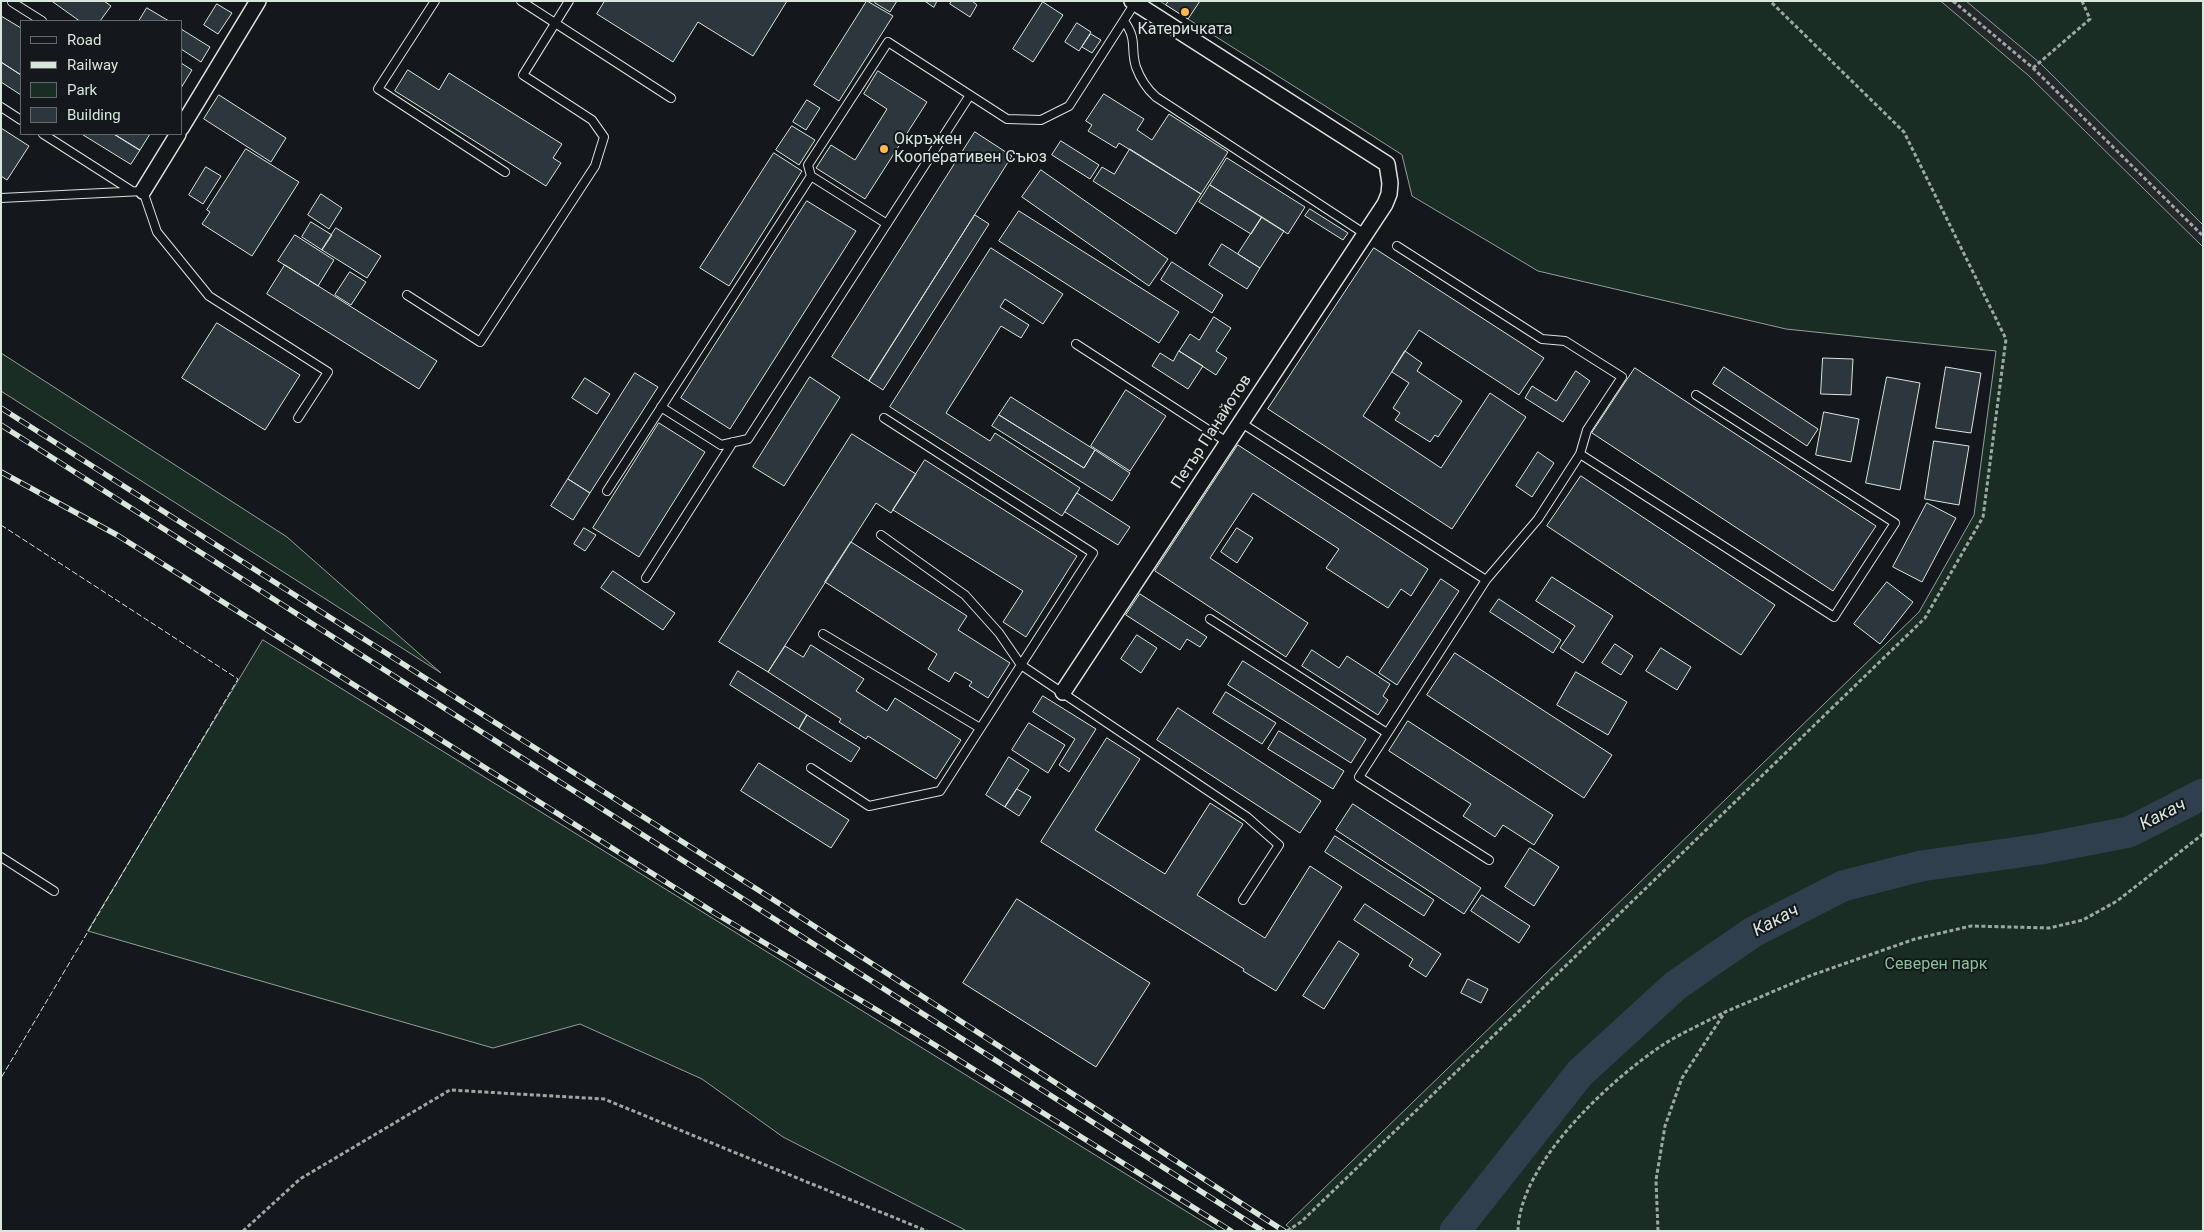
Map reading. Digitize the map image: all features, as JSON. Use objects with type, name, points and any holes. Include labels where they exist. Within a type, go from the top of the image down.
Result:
[{"type":"street","points":[[184,118],[258,1]]},
{"type":"street","name":"Петър Панайотов","points":[[1063,692],[1390,194],[1387,164],[1134,2]]},
{"type":"street","points":[[138,191],[177,135]]},
{"type":"lane","points":[[435,1],[378,89],[505,172]]},
{"type":"lane","points":[[521,1],[671,98]]},
{"type":"lane","points":[[407,295],[480,342],[595,166],[604,138],[592,120],[523,75],[569,1]]},
{"type":"lane","points":[[12,2],[40,20]]},
{"type":"lane","points":[[887,224],[811,176],[808,165],[888,42],[1006,119],[1041,120],[1069,106],[1124,21],[1134,2]]},
{"type":"lane","points":[[1124,21],[1131,30],[1134,39],[1136,66],[1148,90],[1156,98],[1365,234]]},
{"type":"lane","points":[[662,407],[721,445],[748,439],[970,95]]},
{"type":"lane","points":[[1,107],[20,119]]},
{"type":"lane","points":[[45,135],[138,191],[157,232],[209,296],[328,372],[298,418]]},
{"type":"lane","points":[[607,491],[811,176]]},
{"type":"lane","points":[[1,198],[138,191]]},
{"type":"lane","points":[[1397,246],[1542,339],[1565,341],[1622,377],[1587,430],[1580,454],[1538,519],[1486,580],[1359,777],[1489,860]]},
{"type":"lane","points":[[1076,344],[1227,442]]},
{"type":"lane","points":[[1580,454],[1834,617],[1895,523],[1696,395]]},
{"type":"lane","points":[[811,768],[869,806],[940,791],[1093,553],[884,418]]},
{"type":"lane","points":[[1240,422],[1486,580]]},
{"type":"lane","points":[[646,578],[733,442]]},
{"type":"lane","points":[[881,535],[965,595],[999,633],[1021,665],[1247,817],[1279,845],[1243,900]]},
{"type":"lane","points":[[1210,619],[1387,733]]},
{"type":"lane","points":[[823,634],[980,728]]},
{"type":"lane","points":[[1,857],[54,891]]},
{"type":"path","points":[[1287,1231],[1302,1222],[1925,618],[1984,517],[2006,339],[1904,132],[1770,1]]},
{"type":"path","points":[[1953,1],[2034,68],[2203,236]]},
{"type":"path","points":[[2034,68],[2090,19],[2082,1]]},
{"type":"path","points":[[1518,1231],[1518,1218],[1530,1185],[1561,1135],[1609,1088],[1661,1046],[1725,1012],[1812,975],[1915,939],[1971,926],[2048,928],[2084,920],[2117,901],[2203,834]]},
{"type":"path","points":[[1658,1231],[1656,1180],[1665,1126],[1682,1078],[1725,1012]]},
{"type":"path","points":[[243,1231],[300,1179],[450,1090],[604,1100],[927,1231]]},
{"type":"green space","name":"Северен парк","points":[[1160,1],[2203,1],[2203,1231],[1294,1231],[1286,1225],[1919,612],[1974,515],[1996,351],[1786,329],[1538,271],[1412,196],[1402,155]]},
{"type":"green space","points":[[1,353],[287,537],[441,673],[1,391]]},
{"type":"green space","points":[[263,640],[1218,1231],[967,1231],[783,1137],[702,1079],[580,1024],[493,1048],[88,931]]},
{"type":"shaded area","points":[[1941,1],[1966,1],[2040,63],[2203,225],[2203,247],[2029,76]]},
{"type":"building","points":[[52,1],[104,1],[111,6],[101,20],[79,20]]},
{"type":"building","points":[[605,1],[787,1],[753,56],[698,22],[673,62],[597,14]]},
{"type":"building","points":[[867,1],[893,16],[839,101],[814,85]]},
{"type":"building","points":[[876,1],[897,1],[890,12],[875,3]]},
{"type":"building","points":[[925,1],[937,1],[934,7]]},
{"type":"building","points":[[952,1],[972,1],[977,5],[970,17],[950,4]]},
{"type":"building","name":"Катеричката","points":[[1169,1],[1200,1],[1188,19],[1166,5]]},
{"type":"building","points":[[1043,2],[1063,15],[1033,62],[1013,49]]},
{"type":"building","points":[[217,4],[232,13],[218,34],[204,25]]},
{"type":"building","points":[[147,8],[167,20],[140,20]]},
{"type":"building","points":[[1,16],[20,27],[20,74],[1,62]]},
{"type":"building","points":[[1077,23],[1091,32],[1079,51],[1065,42]]},
{"type":"building","points":[[182,30],[210,47],[201,62],[182,50]]},
{"type":"building","points":[[1091,34],[1101,40],[1092,53],[1082,47]]},
{"type":"building","points":[[1,62],[20,74],[20,94],[1,82]]},
{"type":"building","points":[[182,64],[192,70],[182,86]]},
{"type":"building","points":[[408,70],[439,90],[449,73],[562,144],[553,158],[561,163],[546,186],[395,91]]},
{"type":"building","points":[[878,71],[927,102],[865,199],[816,168],[831,145],[855,160],[887,109],[864,94]]},
{"type":"building","points":[[1104,94],[1144,119],[1137,130],[1152,140],[1169,114],[1228,152],[1201,194],[1119,143],[1116,148],[1088,131],[1092,125],[1086,121]]},
{"type":"building","points":[[219,95],[286,138],[271,162],[204,119]]},
{"type":"building","points":[[807,100],[820,108],[806,130],[793,122]]},
{"type":"building","points":[[792,126],[815,140],[799,165],[776,150]]},
{"type":"building","points":[[1,128],[29,146],[7,180],[1,176]]},
{"type":"building","points":[[975,132],[1012,156],[869,381],[832,357]]},
{"type":"building","points":[[84,135],[116,135],[140,150],[131,164]]},
{"type":"building","points":[[116,135],[149,135],[140,150]]},
{"type":"building","points":[[1061,141],[1099,165],[1090,179],[1052,155]]},
{"type":"building","points":[[246,149],[299,182],[252,256],[202,224],[210,212],[207,210]]},
{"type":"building","points":[[1130,149],[1201,194],[1176,234],[1093,181],[1102,167],[1114,174]]},
{"type":"building","points":[[774,153],[802,171],[729,286],[700,268]]},
{"type":"building","points":[[1227,158],[1305,207],[1288,234],[1210,185]]},
{"type":"building","points":[[206,167],[221,176],[203,204],[189,195]]},
{"type":"building","points":[[1041,170],[1168,259],[1149,286],[1022,197]]},
{"type":"building","points":[[1210,185],[1262,217],[1251,234],[1199,202]]},
{"type":"building","points":[[321,194],[342,208],[329,229],[308,215]]},
{"type":"building","points":[[807,201],[856,231],[730,429],[681,398]]},
{"type":"building","points":[[1310,209],[1348,233],[1343,240],[1305,216]]},
{"type":"building","points":[[1019,211],[1179,312],[1159,343],[999,241]]},
{"type":"building","points":[[975,215],[989,224],[883,390],[869,381]]},
{"type":"building","points":[[1262,217],[1284,231],[1260,268],[1238,254]]},
{"type":"building","points":[[311,222],[332,235],[322,250],[302,237]]},
{"type":"building","points":[[336,228],[381,256],[367,278],[322,250]]},
{"type":"building","points":[[295,235],[334,260],[318,286],[278,261]]},
{"type":"building","points":[[1222,244],[1260,268],[1247,289],[1209,265]]},
{"type":"building","points":[[991,248],[1063,294],[1043,324],[1005,299],[1000,307],[1029,325],[1021,338],[1001,326],[946,413],[990,441],[995,433],[1080,488],[1062,516],[890,407]]},
{"type":"building","points":[[1374,248],[1544,358],[1519,395],[1419,330],[1363,416],[1441,468],[1490,393],[1526,417],[1452,529],[1268,409]]},
{"type":"building","points":[[1172,262],[1223,295],[1212,313],[1161,280]]},
{"type":"building","points":[[285,265],[437,361],[419,389],[267,294]]},
{"type":"building","points":[[350,272],[366,282],[351,305],[335,295]]},
{"type":"building","points":[[1214,317],[1231,328],[1216,351],[1227,358],[1216,375],[1179,351],[1190,334],[1199,340]]},
{"type":"building","points":[[217,323],[300,375],[265,430],[182,378]]},
{"type":"building","points":[[1179,351],[1203,366],[1188,389],[1152,366],[1160,353],[1173,361]]},
{"type":"building","points":[[1405,351],[1422,363],[1417,371],[1462,401],[1438,437],[1435,435],[1430,442],[1395,420],[1400,413],[1393,408],[1409,383],[1392,372]]},
{"type":"building","points":[[1823,358],[1853,359],[1851,395],[1821,394]]},
{"type":"building","points":[[1724,367],[1818,429],[1807,446],[1713,384]]},
{"type":"building","points":[[1946,367],[1981,373],[1971,433],[1936,428]]},
{"type":"building","points":[[1635,368],[1876,526],[1833,591],[1592,433]]},
{"type":"building","points":[[1576,371],[1590,381],[1563,422],[1525,398],[1532,386],[1556,401]]},
{"type":"building","points":[[635,373],[658,387],[590,493],[568,479]]},
{"type":"building","points":[[810,377],[840,397],[784,486],[753,467]]},
{"type":"building","points":[[1887,377],[1920,383],[1900,490],[1866,483]]},
{"type":"building","points":[[585,378],[610,394],[597,414],[572,398]]},
{"type":"building","points":[[1126,390],[1166,416],[1130,471],[1091,446]]},
{"type":"building","points":[[1011,397],[1095,450],[1084,468],[999,415]]},
{"type":"building","points":[[1824,412],[1859,419],[1851,462],[1816,455]]},
{"type":"building","points":[[999,415],[1084,468],[1095,450],[1130,473],[1112,501],[992,426]]},
{"type":"building","points":[[659,423],[705,452],[639,557],[593,528]]},
{"type":"building","points":[[852,434],[916,474],[891,513],[876,503],[768,672],[719,642]]},
{"type":"building","points":[[1934,441],[1969,446],[1959,505],[1925,499]]},
{"type":"building","points":[[1238,445],[1428,569],[1411,596],[1401,589],[1388,608],[1326,568],[1339,549],[1253,493],[1210,558],[1308,623],[1286,657],[1155,571]]},
{"type":"building","points":[[1538,452],[1554,463],[1532,497],[1516,486]]},
{"type":"building","points":[[925,460],[1077,556],[1026,637],[1003,622],[1023,591],[893,510]]},
{"type":"building","points":[[1581,476],[1775,605],[1741,655],[1547,526]]},
{"type":"building","points":[[568,479],[590,493],[573,520],[551,506]]},
{"type":"building","points":[[1077,493],[1130,527],[1118,545],[1065,512]]},
{"type":"building","points":[[1927,503],[1956,518],[1922,582],[1893,567]]},
{"type":"building","points":[[584,528],[596,535],[585,551],[574,544]]},
{"type":"building","points":[[1237,528],[1253,538],[1237,563],[1221,552]]},
{"type":"building","points":[[851,542],[967,616],[958,630],[1010,663],[988,698],[969,686],[972,682],[955,672],[949,682],[928,669],[937,654],[825,582]]},
{"type":"building","points":[[613,571],[675,613],[663,630],[601,588]]},
{"type":"building","points":[[1552,577],[1613,616],[1583,663],[1560,648],[1575,626],[1536,601]]},
{"type":"building","points":[[1441,579],[1459,591],[1397,685],[1379,673]]},
{"type":"building","points":[[1887,582],[1913,602],[1880,644],[1854,624]]},
{"type":"building","points":[[1140,594],[1207,637],[1200,647],[1187,639],[1180,650],[1126,615]]},
{"type":"building","points":[[1499,599],[1561,640],[1553,653],[1490,612]]},
{"type":"building","points":[[1137,635],[1157,648],[1141,673],[1121,659]]},
{"type":"building","points":[[1615,644],[1633,656],[1621,675],[1602,663]]},
{"type":"building","points":[[811,645],[864,679],[856,691],[887,711],[895,698],[961,740],[936,779],[868,736],[866,739],[839,722],[841,719],[768,672],[785,646],[803,657]]},
{"type":"building","points":[[1661,648],[1691,667],[1677,690],[1646,671]]},
{"type":"building","points":[[1312,650],[1339,668],[1347,656],[1390,684],[1383,696],[1388,700],[1378,715],[1302,666]]},
{"type":"building","points":[[1455,653],[1612,755],[1584,798],[1427,695]]},
{"type":"building","points":[[1243,661],[1366,739],[1351,763],[1228,685]]},
{"type":"building","points":[[738,671],[807,715],[799,729],[730,685]]},
{"type":"building","points":[[1576,672],[1627,702],[1608,735],[1557,705]]},
{"type":"building","points":[[1226,692],[1276,723],[1262,744],[1213,713]]},
{"type":"building","points":[[1043,696],[1096,729],[1069,772],[1059,765],[1075,739],[1033,712]]},
{"type":"building","points":[[1178,708],[1321,801],[1300,833],[1157,740]]},
{"type":"building","points":[[807,715],[860,748],[851,762],[799,729]]},
{"type":"building","points":[[1408,721],[1553,815],[1534,845],[1503,825],[1495,837],[1463,816],[1471,804],[1389,751]]},
{"type":"building","points":[[1029,723],[1065,745],[1048,773],[1012,750]]},
{"type":"building","points":[[1279,731],[1344,771],[1333,789],[1268,749]]},
{"type":"building","points":[[1107,738],[1140,759],[1095,830],[1165,874],[1210,803],[1243,824],[1197,895],[1265,938],[1310,866],[1342,887],[1276,991],[1041,842]]},
{"type":"building","points":[[1009,757],[1029,770],[1005,807],[986,795]]},
{"type":"building","points":[[759,763],[849,820],[831,848],[741,791]]},
{"type":"building","points":[[1017,789],[1031,797],[1019,816],[1005,807]]},
{"type":"building","points":[[1353,804],[1481,888],[1464,914],[1336,830]]},
{"type":"building","points":[[1335,836],[1434,900],[1424,916],[1325,852]]},
{"type":"building","points":[[1530,848],[1559,867],[1534,906],[1505,887]]},
{"type":"building","points":[[1482,895],[1530,926],[1519,943],[1471,911]]},
{"type":"building","points":[[1017,899],[1150,983],[1096,1067],[963,983]]},
{"type":"building","points":[[1365,904],[1441,954],[1426,977],[1409,966],[1413,959],[1354,920]]},
{"type":"building","points":[[1339,941],[1359,954],[1324,1009],[1303,996]]},
{"type":"building","points":[[1468,979],[1488,989],[1481,1003],[1461,993]]},
{"type":"waterway","name":"Какач","points":[[1455,1231],[1580,1073],[1675,986],[1753,932],[1843,886],[1921,866],[2041,849],[2129,832],[2203,794]]},
{"type":"railway","points":[[1,408],[777,902],[1284,1231]]},
{"type":"railway","points":[[1,425],[1263,1231]]},
{"type":"railway","points":[[1,472],[117,535],[718,915],[927,1040],[1231,1231]]},
{"type":"fence","points":[[1,525],[238,679],[1,1078]]},
{"type":"place","name":"Катеричката","points":[[1185,12]]},
{"type":"place","name":"Окръжен Кооперативен Съюз","points":[[884,149]]}]
